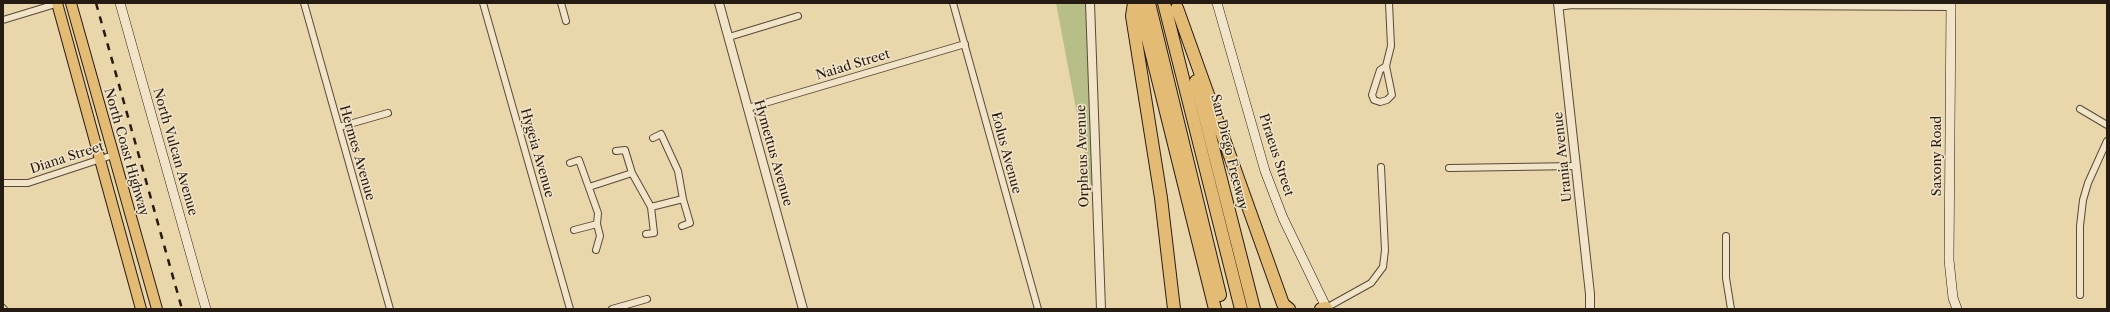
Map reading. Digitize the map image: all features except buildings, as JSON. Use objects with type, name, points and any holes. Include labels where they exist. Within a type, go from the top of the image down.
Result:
[{"type":"highway","points":[[1134,3],[1132,16],[1161,198],[1174,309]]},
{"type":"highway","points":[[1138,3],[1215,309]]},
{"type":"highway","points":[[1149,3],[1223,309]]},
{"type":"highway","points":[[1164,3],[1241,309]]},
{"type":"highway","points":[[1177,5],[1283,304],[1289,309]]},
{"type":"highway","name":"San Diego Freeway","points":[[1177,5],[1254,309]]},
{"type":"main road","name":"North Coast Highway","points":[[58,3],[141,309]]},
{"type":"main road","name":"North Coast Highway","points":[[71,3],[157,309]]},
{"type":"main road","name":"North Vulcan Avenue","points":[[120,3],[206,309]]},
{"type":"main road","name":"Piraeus Street","points":[[1218,3],[1264,171],[1283,218],[1324,309]]},
{"type":"main road","name":"Saxony Road","points":[[1951,5],[1949,260],[1953,298],[1957,309]]},
{"type":"street","points":[[3,20],[58,3]]},
{"type":"street","name":"Hermes Avenue","points":[[304,3],[390,309]]},
{"type":"street","name":"Hygeia Avenue","points":[[483,3],[570,309]]},
{"type":"street","points":[[561,3],[566,21]]},
{"type":"street","name":"Hymettus Avenue","points":[[720,3],[803,309]]},
{"type":"street","name":"Eolus Avenue","points":[[953,3],[1038,309]]},
{"type":"street","name":"Orpheus Avenue","points":[[1090,3],[1101,309]]},
{"type":"street","points":[[1386,66],[1380,70],[1372,95],[1374,100],[1380,102],[1387,100],[1392,95],[1386,66],[1391,46],[1389,3]]},
{"type":"street","points":[[1558,5],[1951,5]]},
{"type":"street","name":"Urania Avenue","points":[[1558,5],[1590,294],[1590,309]]},
{"type":"street","points":[[728,37],[798,16]]},
{"type":"street","name":"Naiad Street","points":[[748,108],[965,44]]},
{"type":"street","points":[[2080,109],[2107,125]]},
{"type":"street","points":[[339,127],[388,113]]},
{"type":"street","points":[[653,138],[661,134],[678,171],[683,199],[690,222],[682,226]]},
{"type":"street","points":[[2080,295],[2080,226],[2083,200],[2088,183],[2107,141]]},
{"type":"street","points":[[616,151],[625,150],[632,173],[650,207],[654,233],[646,234]]},
{"type":"street","name":"Diana Street","points":[[3,183],[28,183],[113,155]]},
{"type":"street","points":[[570,163],[579,160],[598,213],[597,224],[600,236],[596,250]]},
{"type":"street","points":[[1449,168],[1576,166]]},
{"type":"street","points":[[1324,309],[1371,283],[1383,267],[1385,250],[1382,167]]},
{"type":"street","points":[[588,187],[632,173]]},
{"type":"street","points":[[650,207],[683,199]]},
{"type":"street","points":[[574,230],[597,224]]},
{"type":"street","points":[[1726,236],[1726,278],[1731,309]]},
{"type":"street","points":[[612,309],[647,299]]},
{"type":"green space","points":[[1056,3],[1092,3],[1098,226],[1084,151]]},
{"type":"railway","points":[[96,3],[182,309]]}]
